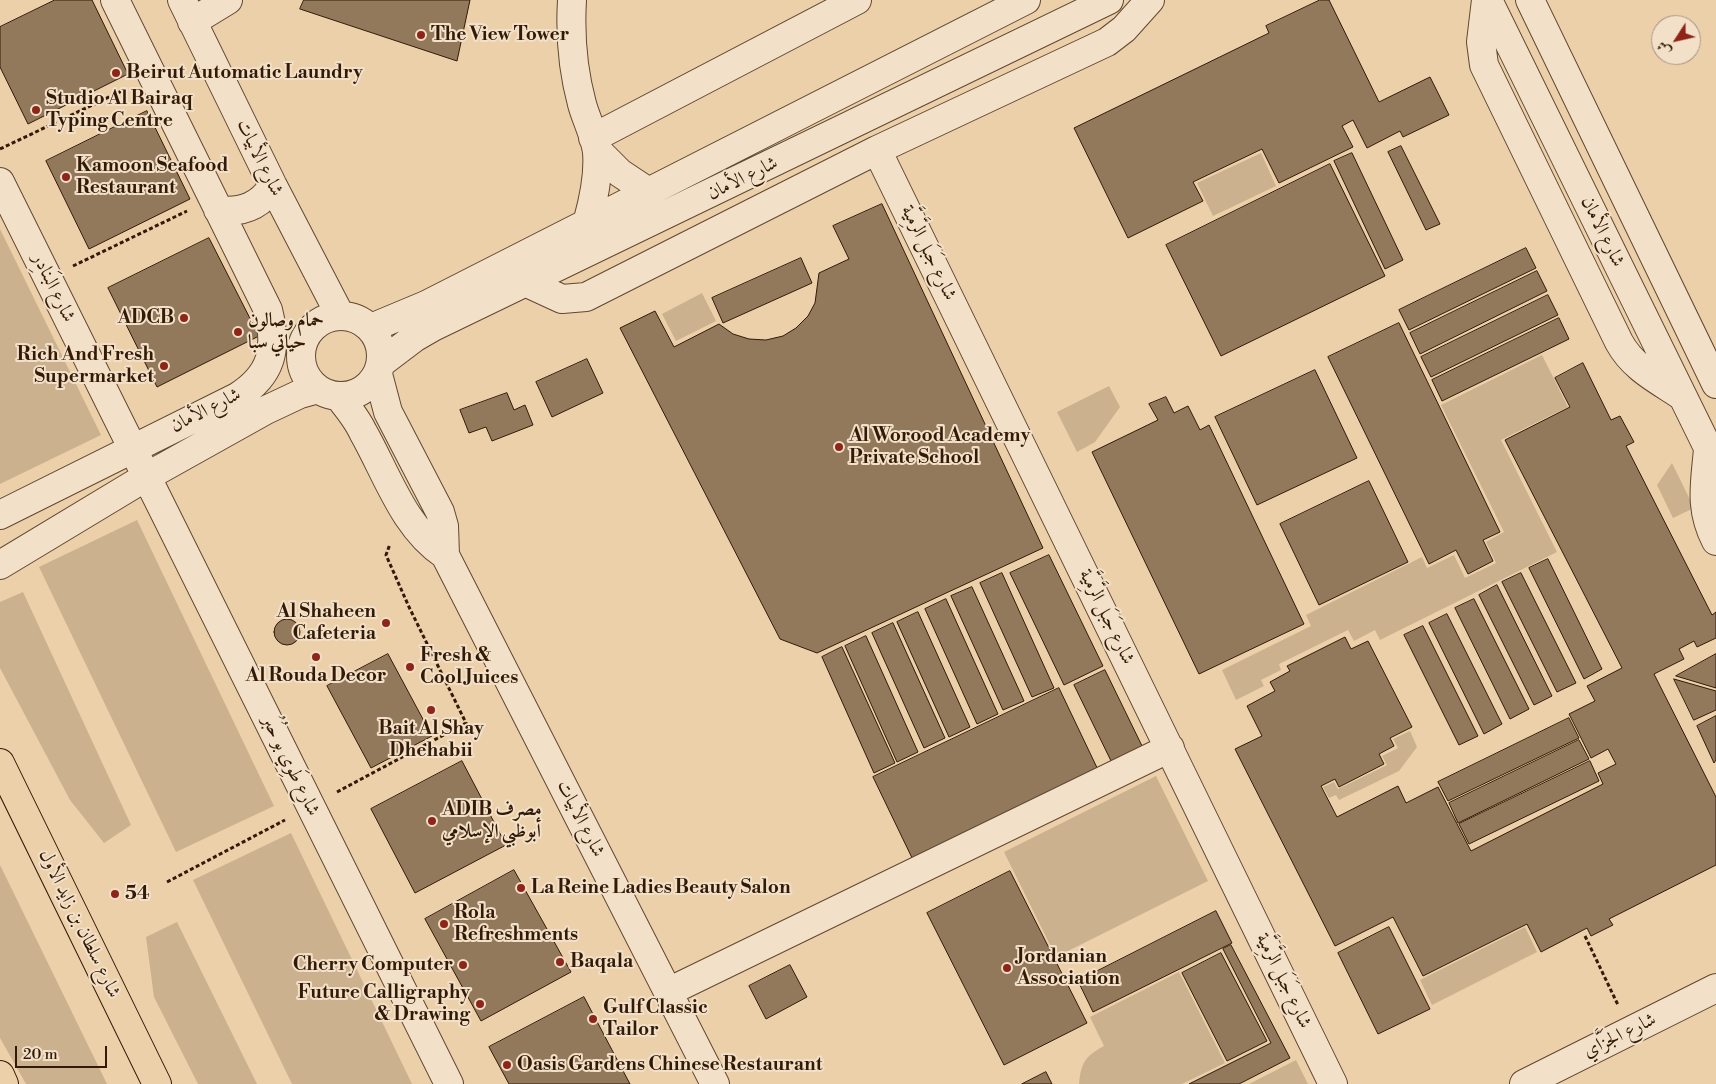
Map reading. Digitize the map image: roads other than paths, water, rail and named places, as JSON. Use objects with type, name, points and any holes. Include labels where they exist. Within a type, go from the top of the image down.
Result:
[{"type":"main road","name":"شارع سلطان بن زايد الأول","points":[[0,764],[157,1084]]},
{"type":"main road","points":[[0,1075],[4,1084]]},
{"type":"street","name":"شارع الأمان","points":[[0,515],[237,397],[258,380],[267,367],[272,352],[274,332],[268,310],[115,0]]},
{"type":"street","points":[[187,11],[228,0]]},
{"type":"street","points":[[572,0],[572,43],[576,73],[582,102],[595,144],[596,186],[588,220]]},
{"type":"street","points":[[595,144],[857,0]]},
{"type":"street","name":"شارع الأمان","points":[[371,328],[426,305],[588,220],[1026,0]]},
{"type":"street","name":"شارع الأمان","points":[[379,369],[403,346],[433,327],[679,210],[1109,0]]},
{"type":"street","points":[[525,282],[562,299],[586,298],[878,150],[1108,42],[1124,29],[1150,0]]},
{"type":"street","name":"شارع الأمان","points":[[1487,0],[1712,456]]},
{"type":"street","name":"شارع الأمان","points":[[1530,0],[1716,384]]},
{"type":"street","name":"شارع الأبيات","points":[[187,11],[273,186],[340,315]]},
{"type":"street","points":[[595,144],[620,173],[656,186],[679,210]]},
{"type":"street","name":"شارع جَبَل الرَّمِيَّة","points":[[878,150],[1333,1084]]},
{"type":"street","name":"شارع البَنادِر","points":[[0,182],[132,449]]},
{"type":"street","points":[[215,204],[229,211],[250,208],[267,195],[273,186]]},
{"type":"street","points":[[340,315],[362,321],[371,328],[378,338],[382,350],[379,369],[371,384],[362,391],[351,396],[328,393],[304,372],[301,349],[308,334],[319,322],[340,315]]},
{"type":"street","name":"شارع الأبيات","points":[[379,369],[388,412],[440,512],[444,526],[445,555],[715,1084]]},
{"type":"street","name":"شارع الأمان","points":[[0,565],[146,477],[282,402],[328,393]]},
{"type":"street","name":"شارع الأبيات","points":[[328,393],[362,430],[412,524],[428,543],[445,555]]},
{"type":"street","name":"شارع طَوِي بو حُبُر","points":[[132,449],[449,1084]]},
{"type":"street","points":[[1712,456],[1703,496],[1705,512],[1716,541]]},
{"type":"street","points":[[668,992],[1170,748]]},
{"type":"street","name":"شارع الجَزَّاي","points":[[1524,1084],[1716,988]]},
{"type":"place","name":"The View Tower","points":[[421,35]]},
{"type":"place","name":"Beirut Automatic Laundry","points":[[116,73]]},
{"type":"place","name":"Studio Al Bairaq Typing Centre","points":[[36,110]]},
{"type":"place","name":"Kamoon Seafood Restaurant","points":[[66,177]]},
{"type":"place","name":"ADCB","points":[[184,318]]},
{"type":"place","name":"حمام وصالون حياتي سبا","points":[[238,332]]},
{"type":"place","name":"Rich And Fresh Supermarket","points":[[164,366]]},
{"type":"place","name":"Al Worood Academy Private School","points":[[839,447]]},
{"type":"place","name":"Al Shaheen Cafeteria","points":[[386,623]]},
{"type":"place","name":"Al Rouda Decor","points":[[316,657]]},
{"type":"place","name":"Fresh & Cool Juices","points":[[410,667]]},
{"type":"place","name":"Bait Al Shay Dhehabii","points":[[431,710]]},
{"type":"place","name":"ADIB مصرف أبوظبي الإسلامي","points":[[432,821]]},
{"type":"place","name":"La Reine Ladies Beauty Salon","points":[[521,888]]},
{"type":"place","name":"54","points":[[115,894]]},
{"type":"place","name":"Rola Refreshments","points":[[444,924]]},
{"type":"place","name":"Baqala","points":[[560,962]]},
{"type":"place","name":"Cherry Computer","points":[[463,965]]},
{"type":"place","name":"Jordanian Association","points":[[1007,968]]},
{"type":"place","name":"Future Calligraphy & Drawing","points":[[480,1004]]},
{"type":"place","name":"Gulf Classic Tailor","points":[[593,1019]]},
{"type":"place","name":"Oasis Gardens Chinese Restaurant","points":[[507,1065]]}]
